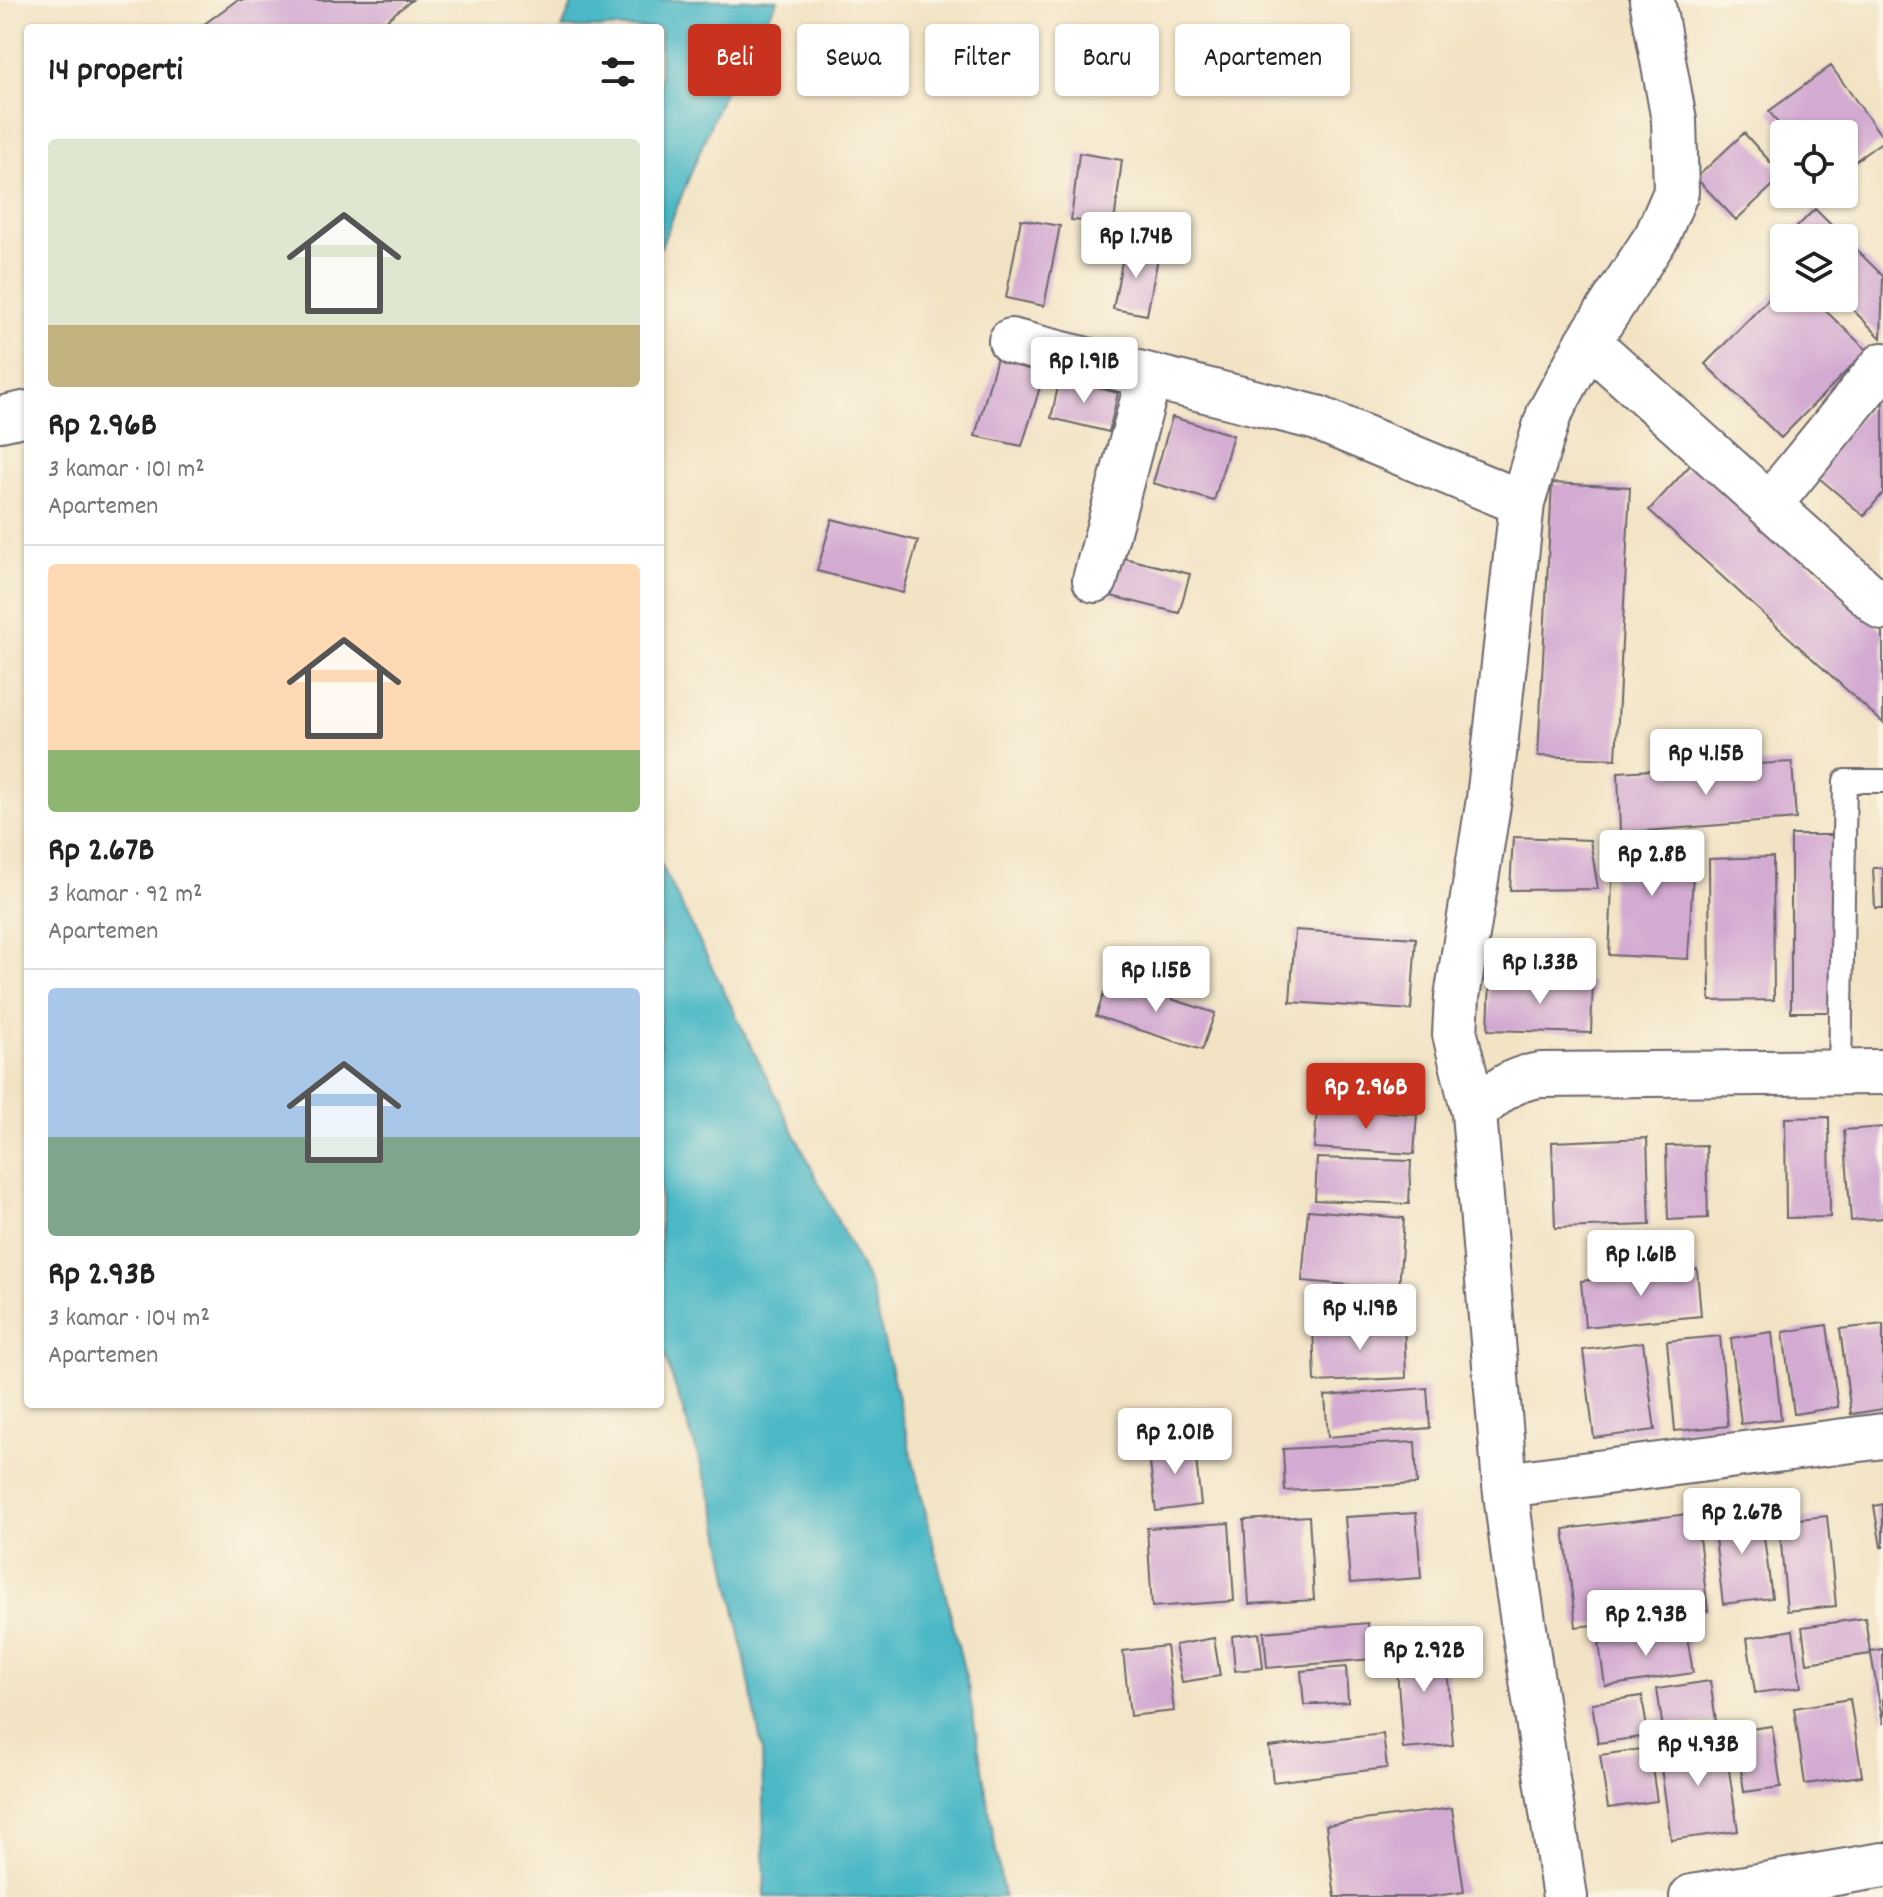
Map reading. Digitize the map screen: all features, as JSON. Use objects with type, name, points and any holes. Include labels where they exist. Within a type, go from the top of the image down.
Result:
[{"type":"street","points":[[1565,1897],[1505,1485],[1474,1113],[1455,1034],[1457,997],[1489,799],[1522,503],[1549,414],[1588,342],[1657,236],[1676,192],[1674,120],[1652,0]]},
{"type":"street","points":[[1011,341],[1317,418],[1522,503]]},
{"type":"street","points":[[1588,342],[1883,608]]},
{"type":"street","points":[[1769,505],[1883,365]]},
{"type":"street","points":[[1095,580],[1149,377]]},
{"type":"street","points":[[0,419],[24,414]]},
{"type":"street","points":[[1474,1113],[1519,1077],[1883,1072]]},
{"type":"street","points":[[1505,1485],[1883,1436]]},
{"type":"street","points":[[1692,1897],[1883,1865]]},
{"type":"lane","points":[[1840,1073],[1845,781],[1883,781]]},
{"type":"water","points":[[574,0],[778,0],[764,24],[688,24],[688,96],[722,96],[664,239],[664,24],[564,24]]},
{"type":"water","points":[[664,870],[871,1288],[968,1686],[1004,1897],[765,1897],[762,1749],[717,1514],[664,1353]]},
{"type":"building","points":[[237,0],[412,0],[381,24],[204,24]]},
{"type":"building","points":[[1831,66],[1883,141],[1858,159],[1858,120],[1776,120],[1769,111]]},
{"type":"building","points":[[1744,133],[1770,162],[1770,188],[1736,220],[1696,178]]},
{"type":"building","points":[[1079,153],[1122,160],[1114,223],[1071,220]]},
{"type":"building","points":[[1815,209],[1830,224],[1800,224]]},
{"type":"building","points":[[1021,219],[1060,226],[1044,306],[1006,298]]},
{"type":"building","points":[[1125,246],[1159,252],[1147,315],[1113,309]]},
{"type":"building","points":[[1858,251],[1883,276],[1881,338],[1855,312],[1858,312]]},
{"type":"building","points":[[1770,297],[1770,312],[1827,312],[1867,350],[1781,438],[1705,364]]},
{"type":"building","points":[[998,354],[1047,364],[1022,446],[975,436]]},
{"type":"building","points":[[1060,378],[1118,393],[1109,432],[1051,418]]},
{"type":"building","points":[[1883,390],[1883,493],[1864,516],[1813,473]]},
{"type":"building","points":[[1172,417],[1233,435],[1214,501],[1153,483]]},
{"type":"building","points":[[1695,460],[1883,631],[1883,723],[1649,510]]},
{"type":"building","points":[[1552,483],[1630,487],[1616,759],[1538,756]]},
{"type":"building","points":[[832,519],[918,541],[903,593],[817,571]]},
{"type":"building","points":[[1120,557],[1190,574],[1179,613],[1111,596]]},
{"type":"building","points":[[1792,762],[1796,819],[1620,833],[1618,772]]},
{"type":"building","points":[[1791,835],[1840,835],[1839,1012],[1791,1012]]},
{"type":"building","points":[[1513,837],[1590,840],[1598,889],[1510,890]]},
{"type":"building","points":[[1614,838],[1695,841],[1688,959],[1609,955]]},
{"type":"building","points":[[1773,857],[1774,1000],[1710,1001],[1709,859]]},
{"type":"building","points":[[1873,868],[1883,868],[1883,908],[1875,908]]},
{"type":"building","points":[[1295,930],[1416,938],[1411,1010],[1290,1002]]},
{"type":"building","points":[[1109,979],[1215,1013],[1202,1050],[1096,1016]]},
{"type":"building","points":[[1490,979],[1593,982],[1591,1033],[1488,1030]]},
{"type":"building","points":[[1317,1108],[1417,1114],[1414,1154],[1314,1148]]},
{"type":"building","points":[[1829,1117],[1830,1217],[1786,1218],[1785,1118]]},
{"type":"building","points":[[1883,1127],[1883,1218],[1851,1221],[1844,1130]]},
{"type":"building","points":[[1647,1138],[1650,1225],[1555,1228],[1552,1142]]},
{"type":"building","points":[[1706,1145],[1708,1218],[1668,1220],[1666,1146]]},
{"type":"building","points":[[1317,1158],[1411,1161],[1409,1204],[1315,1200]]},
{"type":"building","points":[[1308,1210],[1404,1218],[1399,1289],[1302,1281]]},
{"type":"building","points":[[1697,1269],[1701,1316],[1585,1327],[1581,1281]]},
{"type":"building","points":[[1404,1321],[1406,1378],[1315,1382],[1313,1325]]},
{"type":"building","points":[[1883,1324],[1883,1409],[1851,1414],[1840,1329]]},
{"type":"building","points":[[1827,1325],[1838,1407],[1794,1414],[1783,1332]]},
{"type":"building","points":[[1772,1332],[1781,1419],[1741,1424],[1731,1338]]},
{"type":"building","points":[[1720,1336],[1728,1426],[1675,1431],[1667,1341]]},
{"type":"building","points":[[1643,1342],[1655,1430],[1594,1438],[1583,1350]]},
{"type":"building","points":[[1427,1388],[1430,1428],[1328,1437],[1325,1396]]},
{"type":"building","points":[[1194,1441],[1201,1505],[1156,1511],[1148,1447]]},
{"type":"building","points":[[1415,1442],[1417,1484],[1285,1491],[1283,1449]]},
{"type":"building","points":[[1883,1504],[1883,1547],[1881,1547],[1874,1506]]},
{"type":"building","points":[[1760,1507],[1772,1598],[1723,1604],[1712,1513]]},
{"type":"building","points":[[1416,1513],[1421,1578],[1350,1583],[1345,1517]]},
{"type":"building","points":[[1696,1513],[1708,1611],[1576,1627],[1564,1529]]},
{"type":"building","points":[[1309,1516],[1314,1600],[1249,1604],[1244,1520]]},
{"type":"building","points":[[1827,1516],[1836,1606],[1787,1611],[1779,1521]]},
{"type":"building","points":[[1229,1523],[1234,1601],[1152,1607],[1147,1528]]},
{"type":"building","points":[[1865,1618],[1870,1651],[1883,1649],[1883,1724],[1871,1654],[1807,1663],[1802,1627]]},
{"type":"building","points":[[1368,1623],[1372,1659],[1267,1668],[1264,1632]]},
{"type":"building","points":[[1686,1630],[1693,1673],[1605,1686],[1599,1643]]},
{"type":"building","points":[[1793,1630],[1801,1687],[1755,1693],[1747,1638]]},
{"type":"building","points":[[1259,1633],[1263,1668],[1235,1671],[1232,1636]]},
{"type":"building","points":[[1214,1638],[1220,1676],[1182,1682],[1175,1645]]},
{"type":"building","points":[[1445,1639],[1453,1745],[1403,1749],[1395,1643]]},
{"type":"building","points":[[1166,1646],[1174,1711],[1130,1716],[1123,1651]]},
{"type":"building","points":[[1346,1667],[1348,1702],[1304,1705],[1301,1671]]},
{"type":"building","points":[[1710,1681],[1716,1721],[1663,1729],[1657,1689]]},
{"type":"building","points":[[1642,1696],[1648,1736],[1598,1743],[1592,1703]]},
{"type":"building","points":[[1850,1699],[1862,1776],[1805,1784],[1794,1708]]},
{"type":"building","points":[[1772,1726],[1781,1787],[1744,1792],[1736,1731]]},
{"type":"building","points":[[1383,1734],[1387,1768],[1273,1782],[1269,1747]]},
{"type":"building","points":[[1724,1736],[1738,1831],[1671,1840],[1658,1746]]},
{"type":"building","points":[[1649,1748],[1657,1801],[1608,1808],[1600,1755]]},
{"type":"building","points":[[1452,1808],[1464,1892],[1428,1897],[1335,1897],[1326,1825]]}]
